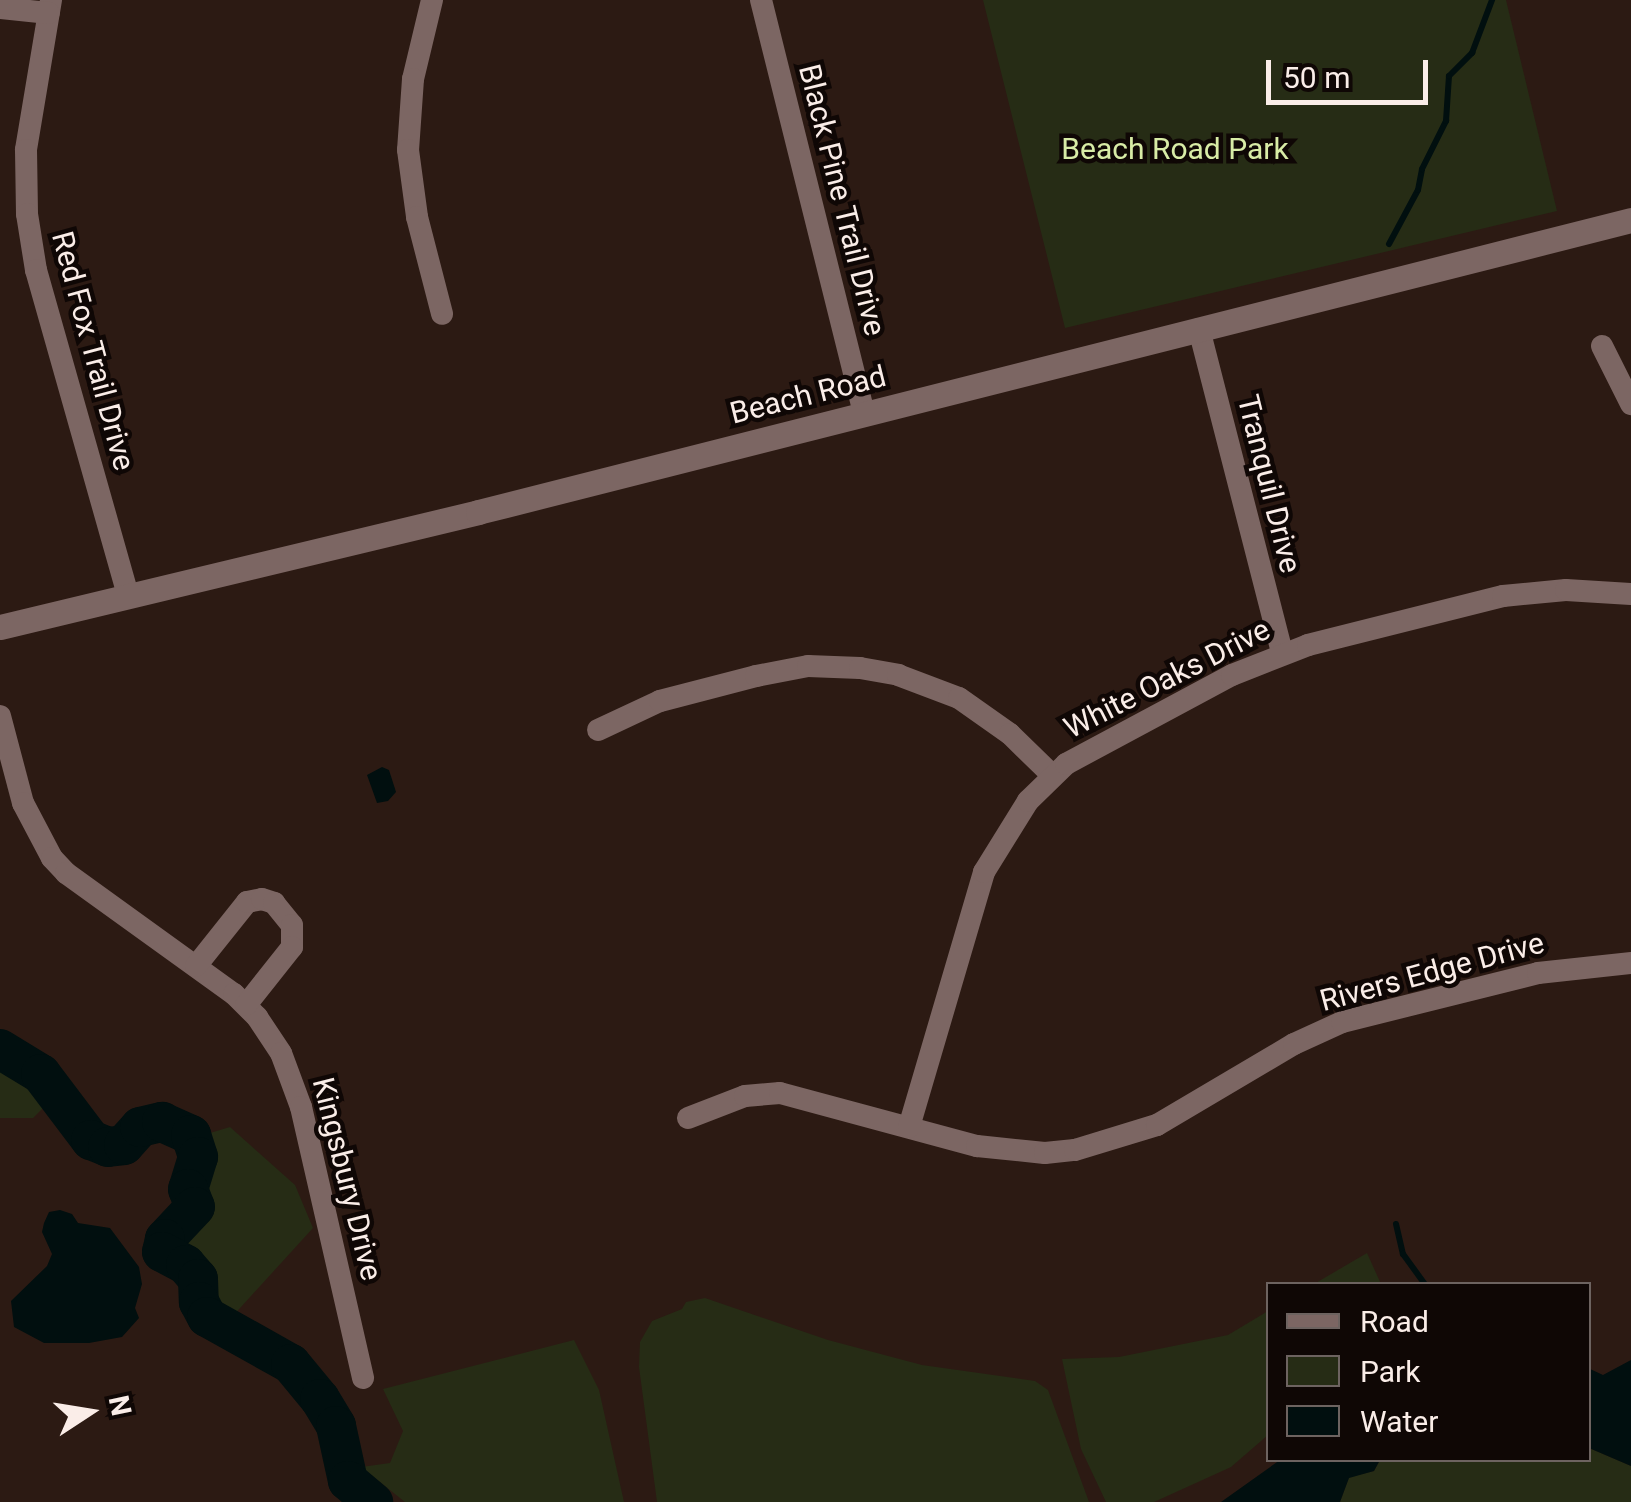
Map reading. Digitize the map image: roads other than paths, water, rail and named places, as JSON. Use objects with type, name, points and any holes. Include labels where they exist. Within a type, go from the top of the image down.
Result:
[{"type":"street","points":[[432,0],[413,80],[408,150],[417,217],[442,314]]},
{"type":"street","name":"Black Pine Trail Drive","points":[[761,0],[864,414]]},
{"type":"street","points":[[0,8],[50,6]]},
{"type":"street","name":"Red Fox Trail Drive","points":[[50,6],[26,150],[26,214],[36,270],[128,595]]},
{"type":"street","name":"Beach Road","points":[[0,627],[1631,220]]},
{"type":"street","name":"Tranquil Drive","points":[[1199,330],[1282,653]]},
{"type":"street","points":[[1602,346],[1631,404]]},
{"type":"street","name":"White Oaks Drive","points":[[909,1127],[984,872],[1012,823],[1052,776],[1121,732],[1282,653],[1503,596],[1566,590],[1630,590]]},
{"type":"street","points":[[598,730],[660,701],[756,676],[808,666],[860,668],[898,675],[958,698],[1010,734],[1052,776]]},
{"type":"street","name":"Kingsbury Drive","points":[[0,716],[23,803],[52,858],[66,874],[246,1004],[281,1053],[296,1090],[364,1378]]},
{"type":"street","points":[[196,966],[247,902],[262,899],[274,903],[292,925],[292,948],[246,1004]]},
{"type":"street","name":"Rivers Edge Drive","points":[[688,1118],[745,1096],[780,1093],[996,1149],[1076,1150],[1158,1124],[1294,1044],[1342,1022],[1538,973],[1631,963]]},
{"type":"water","points":[[382,767],[389,770],[396,792],[388,801],[377,803],[367,775]]},
{"type":"water","points":[[49,1212],[72,1214],[78,1223],[110,1228],[139,1267],[142,1284],[135,1308],[139,1318],[122,1337],[89,1343],[44,1343],[14,1327],[11,1301],[47,1266],[52,1254],[42,1232],[44,1223]]},
{"type":"water","points":[[1631,1360],[1631,1466],[1591,1449],[1591,1369],[1603,1375]]},
{"type":"water","points":[[1277,1462],[1379,1462],[1374,1471],[1349,1478],[1340,1502],[1221,1502]]},
{"type":"waterway","points":[[1389,244],[1418,190],[1422,169],[1446,121],[1449,76],[1472,53],[1492,0]]},
{"type":"waterway","points":[[0,1049],[41,1074],[91,1140],[108,1147],[124,1145],[140,1127],[162,1122],[191,1135],[198,1157],[188,1189],[195,1207],[165,1239],[162,1252],[186,1265],[198,1279],[199,1302],[207,1317],[291,1364],[336,1426],[348,1481],[373,1502]]},
{"type":"waterway","points":[[1396,1224],[1403,1254],[1424,1282]]},
{"type":"park label","name":"Beach Road Park","points":[[1175,149]]}]
